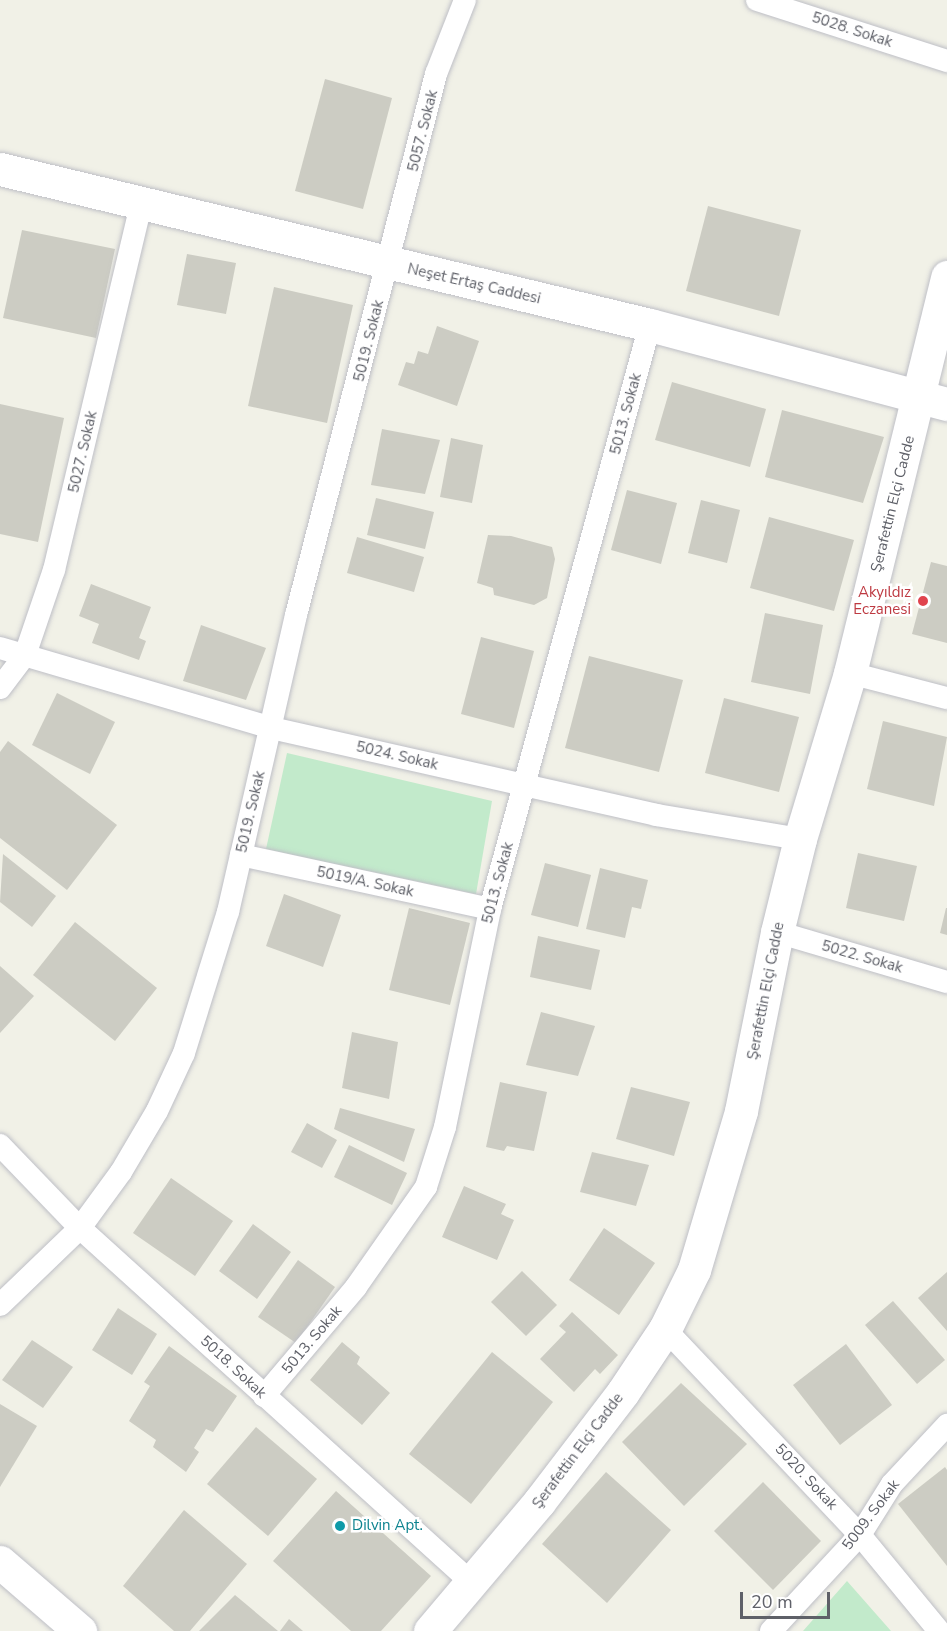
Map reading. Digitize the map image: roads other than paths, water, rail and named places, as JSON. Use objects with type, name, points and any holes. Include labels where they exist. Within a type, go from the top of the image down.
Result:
[{"type":"street","name":"5057. Sokak","points":[[388,264],[436,75],[465,0]]},
{"type":"street","name":"5028. Sokak","points":[[757,0],[947,61]]},
{"type":"street","name":"Neşet Ertaş Caddesi","points":[[0,169],[141,205],[650,325],[934,401]]},
{"type":"street","name":"5027. Sokak","points":[[0,688],[26,656],[54,570],[141,205]]},
{"type":"street","name":"5019. Sokak","points":[[0,1305],[81,1228],[121,1172],[157,1111],[184,1053],[228,912],[296,615],[388,264]]},
{"type":"street","name":"Şerafettin Elçi Cadde","points":[[430,1631],[472,1583],[595,1429],[665,1329],[694,1270],[741,1111],[777,932],[800,839],[934,401],[947,277]]},
{"type":"street","name":"5013. Sokak","points":[[264,1396],[356,1287],[426,1187],[445,1127],[490,909],[650,325]]},
{"type":"street","name":"5024. Sokak","points":[[0,648],[271,728],[656,815],[800,839]]},
{"type":"street","points":[[850,673],[947,698]]},
{"type":"street","name":"5019/A. Sokak","points":[[241,855],[490,909]]},
{"type":"street","name":"5022. Sokak","points":[[777,932],[947,982]]},
{"type":"street","name":"5018. Sokak","points":[[0,1145],[81,1228],[472,1583]]},
{"type":"street","name":"5020. Sokak","points":[[665,1329],[860,1535],[939,1631]]},
{"type":"street","name":"5009. Sokak","points":[[771,1631],[860,1535],[892,1484],[947,1425]]},
{"type":"street","points":[[0,1562],[67,1627]]},
{"type":"place","name":"Akyıldız Eczanesi","points":[[923,601]]},
{"type":"place","name":"Dilvin Apt.","points":[[340,1526]]}]
